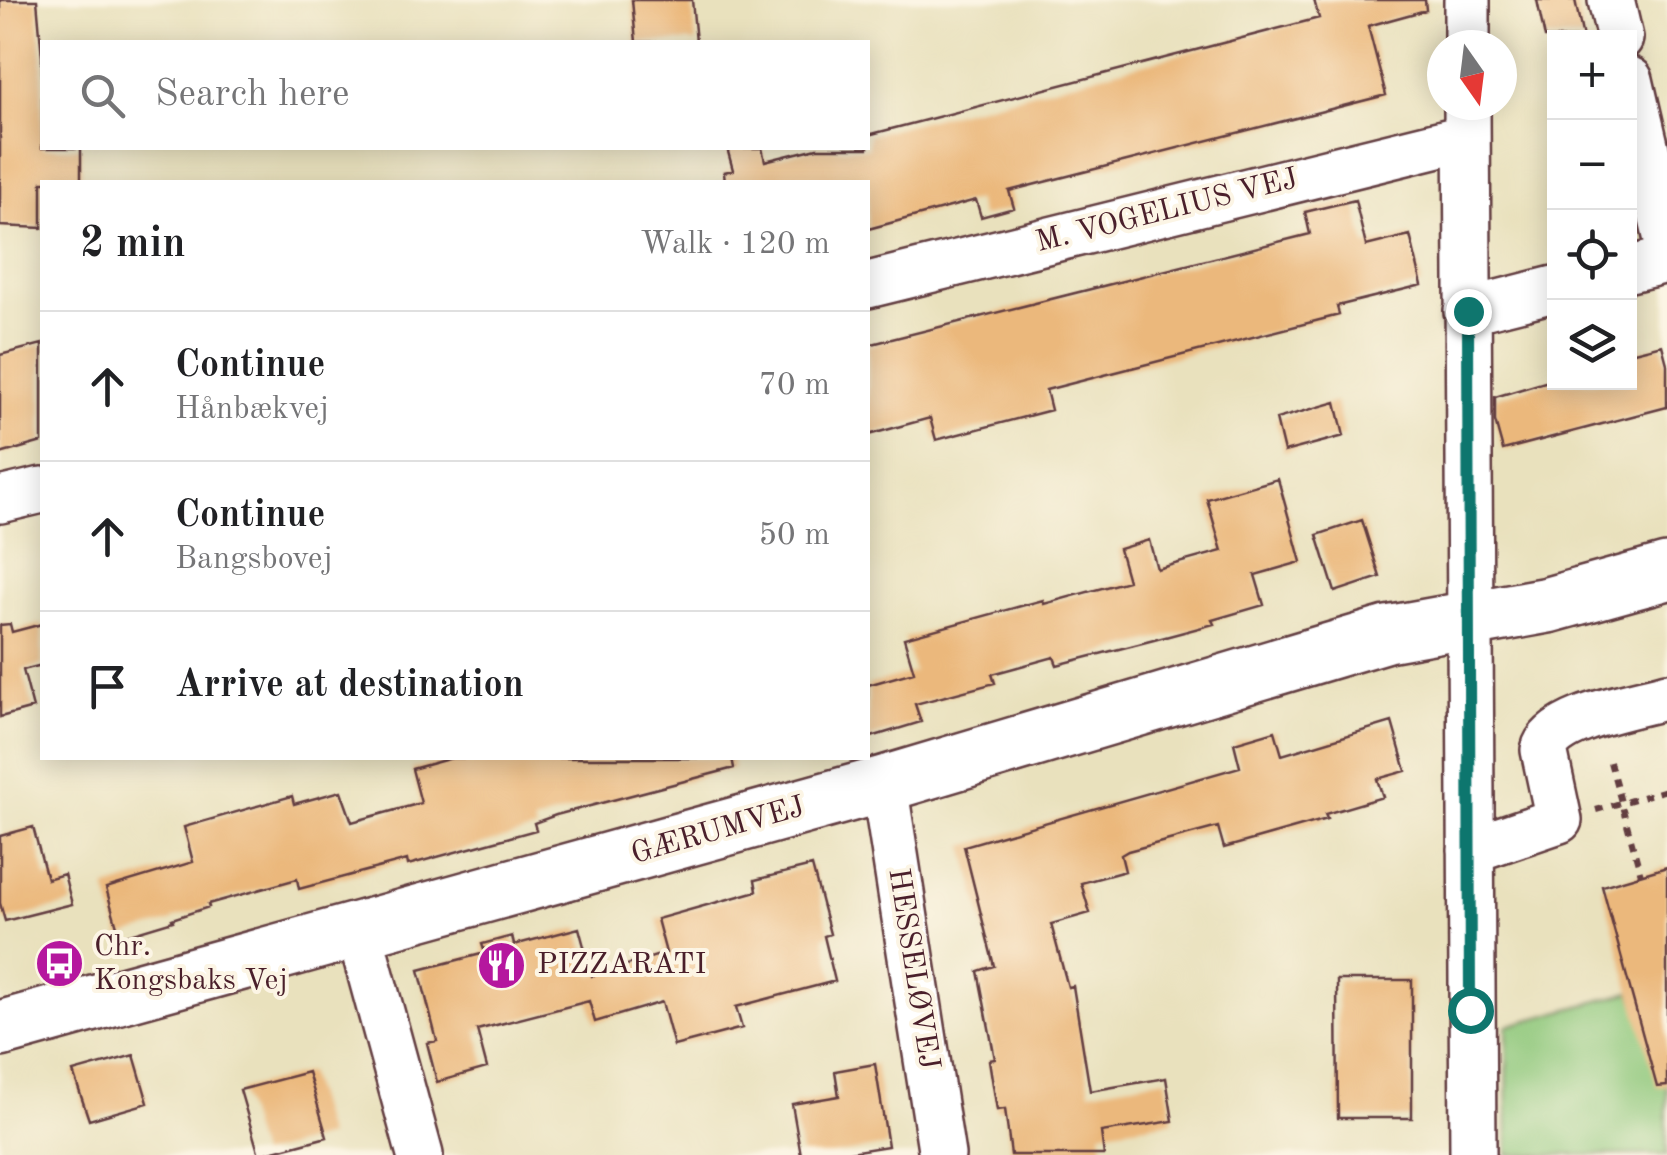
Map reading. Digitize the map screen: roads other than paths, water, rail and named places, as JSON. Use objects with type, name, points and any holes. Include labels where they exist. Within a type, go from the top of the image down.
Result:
[{"type":"main road","name":"GÆRUMVEJ","points":[[0,1029],[884,784],[1387,634],[1548,606],[1667,572]]},
{"type":"street","points":[[1466,0],[1467,30]]},
{"type":"street","points":[[1611,0],[1618,30]]},
{"type":"street","points":[[1637,110],[1667,240]]},
{"type":"street","points":[[1467,121],[1473,1155]]},
{"type":"street","name":"M. VOGELIUS VEJ","points":[[870,284],[1467,121]]},
{"type":"street","points":[[1637,268],[1667,260]]},
{"type":"street","points":[[1468,311],[1547,290]]},
{"type":"street","points":[[0,500],[40,490]]},
{"type":"street","points":[[1471,850],[1559,820],[1544,750],[1546,738],[1562,726],[1667,696]]},
{"type":"street","name":"HESSELØVEJ","points":[[884,784],[942,1155]]},
{"type":"street","points":[[359,932],[420,1155]]},
{"type":"place","name":"Chr. Kongsbaks Vej","points":[[59,964]]},
{"type":"place","name":"PIZZARATI","points":[[502,965]]}]
